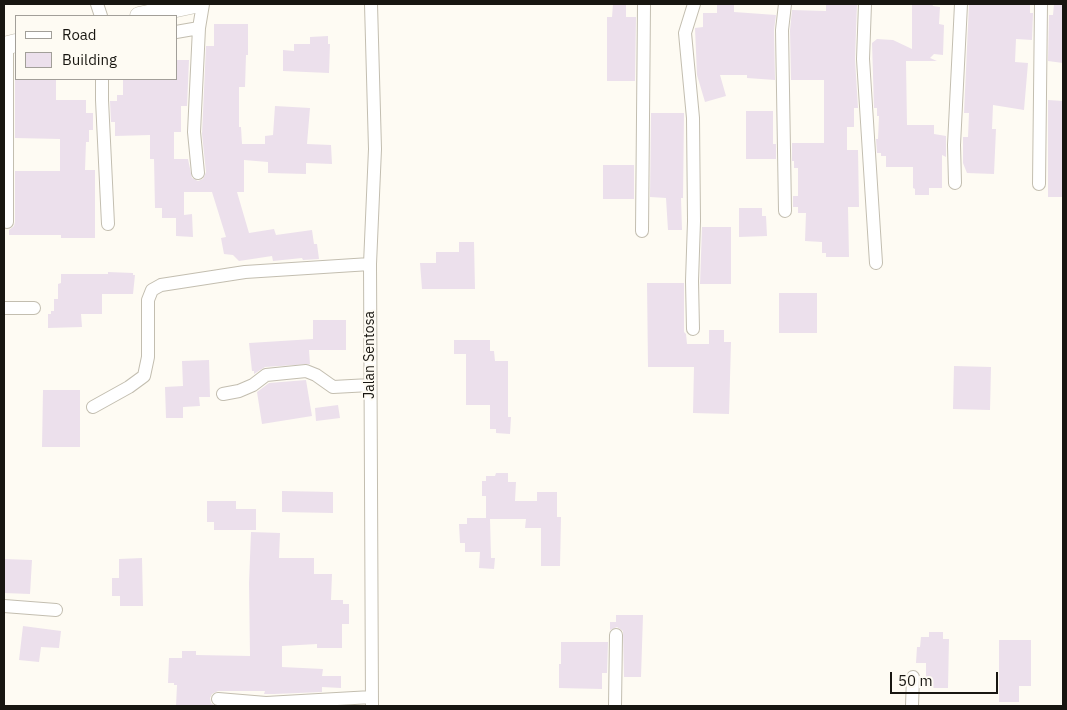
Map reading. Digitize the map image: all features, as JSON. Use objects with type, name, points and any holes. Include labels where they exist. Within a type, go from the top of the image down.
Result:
[{"type":"street","points":[[144,15],[196,4]]},
{"type":"street","points":[[198,173],[194,132],[199,28],[203,4]]},
{"type":"street","name":"Jalan Sentosa","points":[[371,4],[375,149],[370,264],[372,701]]},
{"type":"street","points":[[642,231],[644,4]]},
{"type":"street","points":[[693,329],[693,118],[685,34],[694,4]]},
{"type":"street","points":[[785,4],[782,30],[785,211]]},
{"type":"street","points":[[865,4],[863,58],[876,263]]},
{"type":"street","points":[[955,182],[954,145],[961,4]]},
{"type":"street","points":[[1039,184],[1041,4]]},
{"type":"street","points":[[178,32],[199,28]]},
{"type":"street","points":[[7,222],[9,45]]},
{"type":"street","points":[[102,80],[108,224]]},
{"type":"street","points":[[93,407],[129,387],[144,376],[148,357],[148,300],[152,290],[161,285],[245,272],[370,264]]},
{"type":"street","points":[[4,308],[34,308]]},
{"type":"street","points":[[223,394],[239,391],[253,385],[266,375],[306,371],[316,375],[332,388],[370,385]]},
{"type":"street","points":[[4,606],[56,610]]},
{"type":"street","points":[[615,706],[616,635]]},
{"type":"street","points":[[912,706],[913,677]]},
{"type":"street","points":[[218,699],[266,703],[372,701]]},
{"type":"building","points":[[613,4],[626,4],[626,17],[636,17],[635,81],[607,81],[607,17],[612,17]]},
{"type":"building","points":[[717,4],[734,4],[734,12],[776,15],[774,30],[775,80],[747,78],[747,75],[720,75],[726,96],[705,102],[697,75],[695,28],[703,27],[703,13],[717,13]]},
{"type":"building","points":[[826,4],[857,4],[855,59],[858,108],[854,108],[854,127],[847,127],[847,150],[858,150],[859,207],[848,207],[849,257],[826,257],[826,253],[822,253],[822,242],[805,241],[806,213],[798,213],[798,207],[793,207],[793,196],[798,196],[798,168],[794,168],[794,161],[792,161],[792,143],[824,143],[824,80],[791,80],[790,30],[792,10],[826,11]]},
{"type":"building","points":[[912,4],[932,4],[933,6],[940,7],[939,24],[944,25],[943,55],[934,54],[930,58],[937,61],[906,61],[907,125],[934,125],[934,134],[946,136],[946,157],[942,155],[942,188],[929,188],[929,195],[915,195],[913,167],[886,167],[886,156],[881,156],[881,153],[877,153],[876,139],[878,139],[879,116],[877,116],[877,108],[874,108],[872,43],[877,39],[893,40],[912,49]]},
{"type":"building","points":[[969,4],[1030,4],[1030,13],[1033,13],[1032,40],[1016,39],[1015,62],[1028,63],[1024,110],[993,105],[992,129],[996,129],[994,174],[967,173],[963,163],[963,137],[968,137],[969,113],[964,113]]},
{"type":"building","points":[[1054,4],[1063,4],[1063,63],[1048,61],[1049,15],[1053,15]]},
{"type":"building","points":[[214,24],[248,24],[245,87],[239,87],[239,127],[241,127],[242,144],[265,144],[265,136],[273,135],[275,106],[310,108],[307,144],[331,145],[332,164],[306,163],[306,174],[268,173],[268,162],[244,160],[244,192],[237,192],[249,233],[274,229],[276,235],[312,230],[314,244],[317,244],[319,259],[303,260],[302,258],[273,261],[272,256],[239,261],[233,255],[224,254],[221,238],[226,237],[212,192],[184,192],[184,215],[192,214],[193,237],[176,236],[176,218],[162,218],[162,208],[155,208],[154,159],[150,159],[150,135],[115,136],[115,122],[111,122],[110,101],[117,101],[117,95],[123,95],[123,80],[178,80],[178,60],[189,60],[187,106],[181,106],[181,132],[174,132],[174,159],[188,159],[192,178],[198,181],[203,179],[206,172],[202,134],[206,46],[214,46]]},
{"type":"building","points":[[328,36],[328,44],[330,44],[329,73],[283,71],[283,50],[294,51],[294,44],[310,44],[310,37]]},
{"type":"building","points":[[15,80],[56,80],[56,100],[86,100],[86,113],[93,113],[93,130],[89,130],[89,142],[86,142],[85,170],[95,170],[95,238],[61,238],[61,235],[9,235],[9,230],[14,226],[15,222],[15,171],[60,171],[60,139],[15,138]]},
{"type":"building","points":[[1048,100],[1063,101],[1063,197],[1048,197]]},
{"type":"building","points":[[746,111],[773,111],[773,144],[776,144],[776,159],[746,159]]},
{"type":"building","points":[[651,113],[684,113],[683,198],[681,198],[682,230],[668,230],[666,198],[650,197]]},
{"type":"building","points":[[603,165],[634,165],[634,199],[603,199]]},
{"type":"building","points":[[739,208],[762,208],[762,216],[766,216],[767,236],[739,237]]},
{"type":"building","points":[[702,227],[731,227],[731,284],[700,284]]},
{"type":"building","points":[[459,242],[474,242],[475,289],[422,289],[420,263],[436,263],[436,252],[459,252]]},
{"type":"building","points":[[108,272],[133,273],[135,275],[133,294],[102,294],[102,314],[81,314],[82,327],[48,328],[48,314],[54,311],[54,299],[58,299],[58,284],[61,283],[61,274],[108,274]]},
{"type":"building","points":[[647,283],[684,283],[684,332],[687,344],[709,344],[709,330],[724,330],[724,342],[731,342],[729,414],[693,413],[694,367],[648,367]]},
{"type":"building","points":[[779,293],[817,293],[817,333],[779,333]]},
{"type":"building","points":[[313,320],[346,320],[346,350],[309,350],[310,364],[265,367],[254,374],[249,343],[313,339]]},
{"type":"building","points":[[454,340],[490,340],[490,351],[494,351],[495,361],[508,361],[508,417],[511,417],[510,434],[496,433],[496,429],[490,429],[490,405],[466,405],[466,354],[454,354]]},
{"type":"building","points":[[209,360],[210,397],[199,397],[200,406],[183,407],[183,418],[166,418],[165,387],[183,386],[182,361]]},
{"type":"building","points":[[954,366],[991,367],[990,410],[953,409]]},
{"type":"building","points":[[306,380],[312,416],[262,424],[257,392],[269,383]]},
{"type":"building","points":[[43,390],[80,390],[80,447],[42,447]]},
{"type":"building","points":[[338,405],[340,418],[316,421],[315,408]]},
{"type":"building","points":[[496,473],[508,473],[508,482],[516,482],[515,501],[537,501],[537,492],[557,492],[557,517],[561,517],[560,566],[541,566],[541,528],[525,528],[526,519],[490,519],[491,558],[495,558],[494,569],[479,568],[480,552],[465,552],[465,543],[460,543],[459,524],[467,524],[467,518],[486,518],[486,496],[482,496],[482,481],[486,481],[486,476],[495,476]]},
{"type":"building","points":[[282,491],[333,492],[333,513],[282,512]]},
{"type":"building","points":[[207,501],[236,501],[236,509],[256,509],[256,530],[214,530],[214,522],[207,522]]},
{"type":"building","points":[[251,532],[280,533],[279,558],[314,558],[314,574],[332,574],[331,600],[343,600],[343,604],[349,604],[349,624],[342,624],[342,648],[317,648],[317,644],[282,646],[282,667],[323,669],[322,676],[341,676],[341,688],[322,687],[322,692],[274,694],[264,694],[265,691],[218,691],[212,694],[210,698],[211,703],[215,706],[176,706],[177,685],[168,683],[169,658],[182,658],[182,651],[196,651],[196,655],[250,656],[249,583]]},
{"type":"building","points":[[142,558],[143,606],[120,606],[120,596],[112,596],[112,578],[119,578],[119,559]]},
{"type":"building","points":[[4,559],[32,560],[30,594],[4,593]]},
{"type":"building","points":[[616,615],[643,615],[641,677],[624,677],[623,631],[617,627],[610,630],[610,622],[616,622]]},
{"type":"building","points":[[23,626],[61,631],[59,648],[41,647],[39,662],[19,660]]},
{"type":"building","points":[[929,632],[943,632],[943,639],[949,639],[948,688],[926,688],[926,663],[916,663],[917,647],[920,647],[921,637],[929,637]]},
{"type":"building","points":[[999,640],[1031,640],[1031,686],[1019,686],[1019,702],[999,702]]},
{"type":"building","points":[[561,642],[608,642],[607,673],[602,673],[602,689],[559,688]]}]
